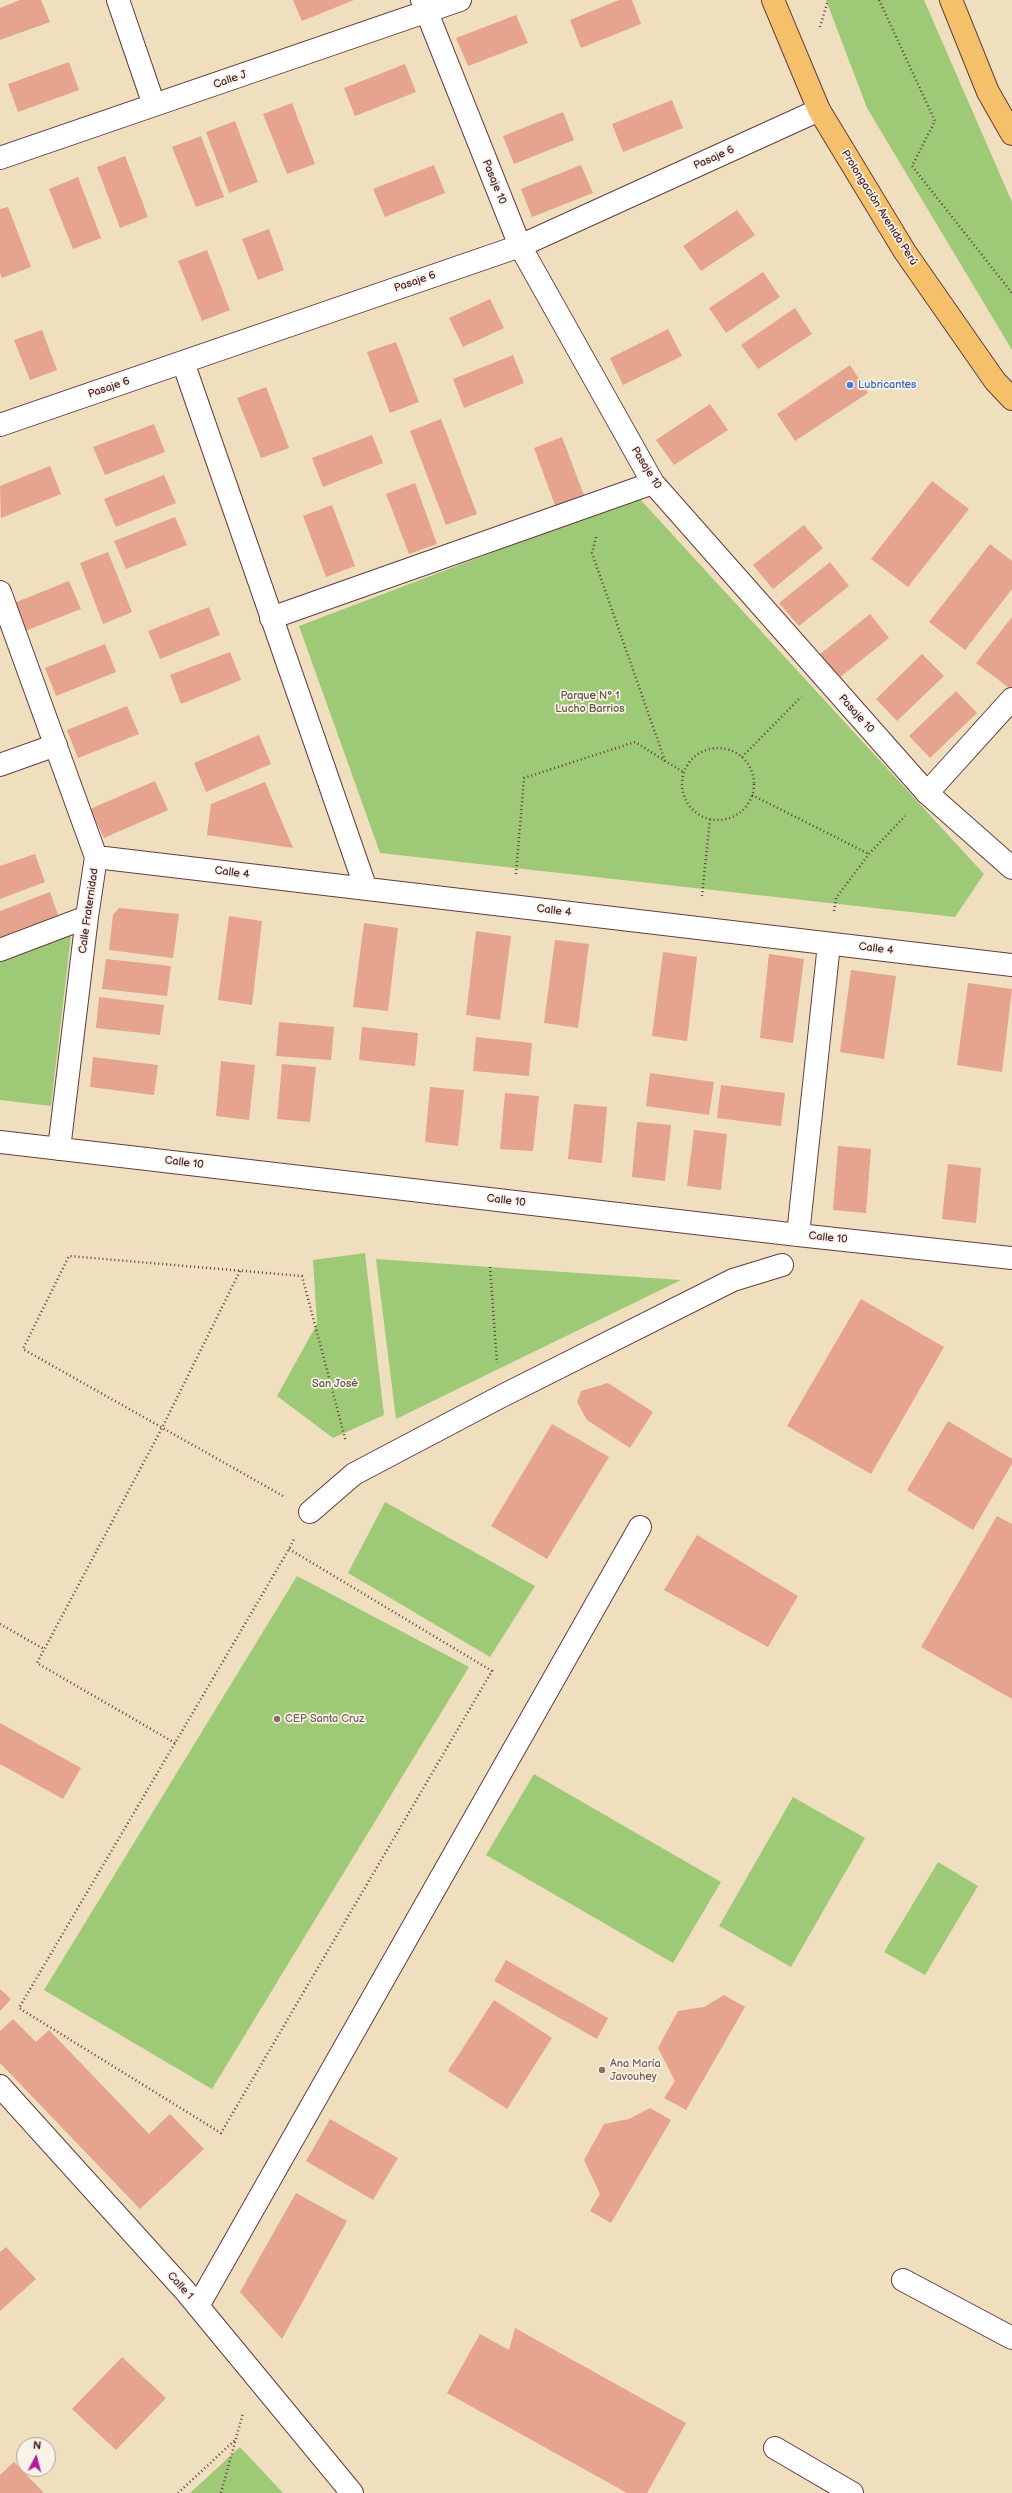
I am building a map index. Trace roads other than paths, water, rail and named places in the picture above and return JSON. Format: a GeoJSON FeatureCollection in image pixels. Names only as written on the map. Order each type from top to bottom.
{"type":"FeatureCollection","features":[{"type":"Feature","properties":{"kind":"main road","name":"Prolongación Avenida Perú"},"geometry":{"type":"LineString","coordinates":[[773,0],[819,110],[905,252],[995,381],[1012,399]]}},
{"type":"Feature","properties":{"kind":"main road"},"geometry":{"type":"LineString","coordinates":[[951,0],[988,92],[1012,134]]}},
{"type":"Feature","properties":{"kind":"street"},"geometry":{"type":"LineString","coordinates":[[118,0],[154,106]]}},
{"type":"Feature","properties":{"kind":"street","name":"Calle J"},"geometry":{"type":"LineString","coordinates":[[0,158],[154,106],[424,6],[460,0]]}},
{"type":"Feature","properties":{"kind":"street","name":"Pasaje 10"},"geometry":{"type":"LineString","coordinates":[[424,6],[520,246],[653,483],[927,793],[1012,868]]}},
{"type":"Feature","properties":{"kind":"street","name":"Pasaje 6"},"geometry":{"type":"LineString","coordinates":[[0,425],[520,246],[819,110]]}},
{"type":"Feature","properties":{"kind":"street"},"geometry":{"type":"LineString","coordinates":[[183,362],[366,889]]}},
{"type":"Feature","properties":{"kind":"street"},"geometry":{"type":"LineString","coordinates":[[271,618],[653,483]]}},
{"type":"Feature","properties":{"kind":"street","name":"Calle Fraternidad"},"geometry":{"type":"LineString","coordinates":[[0,592],[96,857],[87,917],[59,1149]]}},
{"type":"Feature","properties":{"kind":"street"},"geometry":{"type":"LineString","coordinates":[[927,793],[1012,699]]}},
{"type":"Feature","properties":{"kind":"street"},"geometry":{"type":"LineString","coordinates":[[0,765],[56,745]]}},
{"type":"Feature","properties":{"kind":"street","name":"Calle 4"},"geometry":{"type":"LineString","coordinates":[[96,857],[1012,965]]}},
{"type":"Feature","properties":{"kind":"street"},"geometry":{"type":"LineString","coordinates":[[0,950],[87,917]]}},
{"type":"Feature","properties":{"kind":"street"},"geometry":{"type":"LineString","coordinates":[[798,1235],[829,944]]}},
{"type":"Feature","properties":{"kind":"street","name":"Calle 10"},"geometry":{"type":"LineString","coordinates":[[0,1142],[798,1235],[1012,1258]]}},
{"type":"Feature","properties":{"kind":"street"},"geometry":{"type":"LineString","coordinates":[[310,1512],[354,1474],[500,1397],[733,1280],[782,1265]]}},
{"type":"Feature","properties":{"kind":"street"},"geometry":{"type":"LineString","coordinates":[[198,2306],[640,1527]]}},
{"type":"Feature","properties":{"kind":"street","name":"Calle 1"},"geometry":{"type":"LineString","coordinates":[[0,2086],[198,2306],[352,2493]]}},
{"type":"Feature","properties":{"kind":"street"},"geometry":{"type":"LineString","coordinates":[[903,2280],[1012,2338]]}},
{"type":"Feature","properties":{"kind":"street"},"geometry":{"type":"LineString","coordinates":[[775,2448],[852,2493]]}},
{"type":"Feature","properties":{"kind":"place","name":"Lubricantes"},"geometry":{"type":"Point","coordinates":[850,385]}},
{"type":"Feature","properties":{"kind":"place","name":"CEP Santa Cruz"},"geometry":{"type":"Point","coordinates":[277,1719]}},
{"type":"Feature","properties":{"kind":"place","name":"Ana María Javouhey"},"geometry":{"type":"Point","coordinates":[602,2070]}},
{"type":"Feature","properties":{"kind":"park label","name":"Parque N° 1 Lucho Barrios"},"geometry":{"type":"Point","coordinates":[590,702]}},
{"type":"Feature","properties":{"kind":"park label","name":"San José"},"geometry":{"type":"Point","coordinates":[335,1384]}}]}
